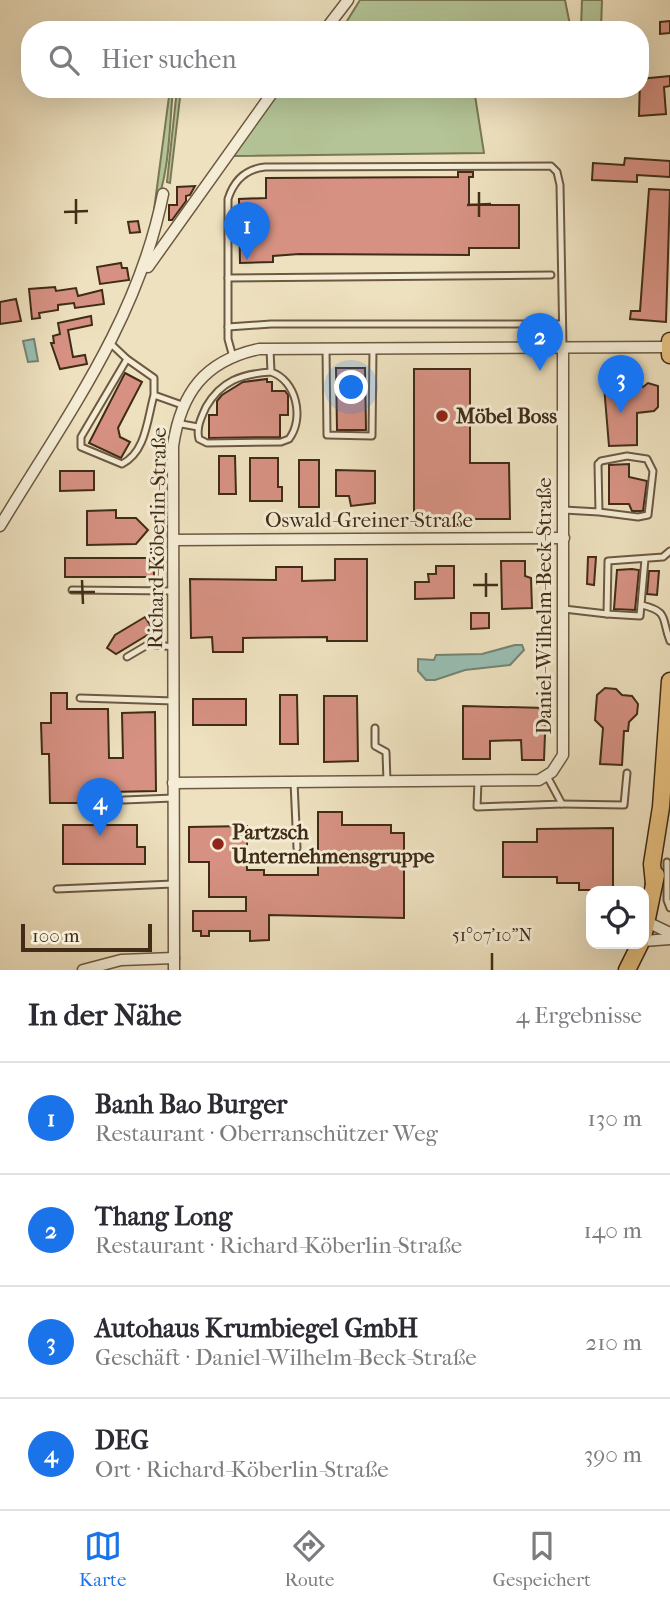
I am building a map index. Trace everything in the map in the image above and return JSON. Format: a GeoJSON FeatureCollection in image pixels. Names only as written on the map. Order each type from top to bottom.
{"type":"FeatureCollection","features":[{"type":"Feature","properties":{"kind":"main road"},"geometry":{"type":"LineString","coordinates":[[649,908],[661,834],[670,681]]}},
{"type":"Feature","properties":{"kind":"main road"},"geometry":{"type":"LineString","coordinates":[[627,970],[639,949]]}},
{"type":"Feature","properties":{"kind":"main road"},"geometry":{"type":"LineString","coordinates":[[632,970],[640,949]]}},
{"type":"Feature","properties":{"kind":"street"},"geometry":{"type":"LineString","coordinates":[[332,21],[348,0]]}},
{"type":"Feature","properties":{"kind":"street"},"geometry":{"type":"LineString","coordinates":[[0,526],[71,415],[143,273],[269,98]]}},
{"type":"Feature","properties":{"kind":"street"},"geometry":{"type":"LineString","coordinates":[[143,273],[163,194]]}},
{"type":"Feature","properties":{"kind":"street","name":"Daniel-Wilhelm-Beck-Straße"},"geometry":{"type":"LineString","coordinates":[[547,776],[563,755],[563,348]]}},
{"type":"Feature","properties":{"kind":"street","name":"Richard-Köberlin-Straße"},"geometry":{"type":"LineString","coordinates":[[174,970],[173,446],[182,405],[202,377],[233,357],[270,349],[670,348]]}},
{"type":"Feature","properties":{"kind":"street","name":"Oswald-Greiner-Straße"},"geometry":{"type":"LineString","coordinates":[[174,540],[564,538]]}},
{"type":"Feature","properties":{"kind":"street"},"geometry":{"type":"LineString","coordinates":[[173,783],[539,780],[547,776]]}},
{"type":"Feature","properties":{"kind":"street"},"geometry":{"type":"LineString","coordinates":[[649,929],[670,933]]}},
{"type":"Feature","properties":{"kind":"street"},"geometry":{"type":"LineString","coordinates":[[649,942],[670,939]]}},
{"type":"Feature","properties":{"kind":"street"},"geometry":{"type":"LineString","coordinates":[[83,970],[121,960],[174,958]]}},
{"type":"Feature","properties":{"kind":"lane"},"geometry":{"type":"LineString","coordinates":[[233,357],[229,348],[228,327],[228,199],[234,184],[253,168],[551,166],[557,172],[560,185],[563,348]]}},
{"type":"Feature","properties":{"kind":"lane"},"geometry":{"type":"LineString","coordinates":[[228,278],[551,275]]}},
{"type":"Feature","properties":{"kind":"lane"},"geometry":{"type":"LineString","coordinates":[[228,327],[271,324],[561,324]]}},
{"type":"Feature","properties":{"kind":"lane"},"geometry":{"type":"LineString","coordinates":[[109,341],[127,359],[154,377],[154,396],[143,431],[142,447],[132,459],[117,463],[81,447],[81,437],[127,359]]}},
{"type":"Feature","properties":{"kind":"lane"},"geometry":{"type":"LineString","coordinates":[[270,349],[271,372]]}},
{"type":"Feature","properties":{"kind":"lane"},"geometry":{"type":"LineString","coordinates":[[326,349],[327,435],[372,436],[373,349]]}},
{"type":"Feature","properties":{"kind":"lane"},"geometry":{"type":"LineString","coordinates":[[271,372],[282,376],[293,389],[295,425],[289,439],[281,442],[206,443],[200,439],[198,427],[213,394],[228,382],[248,374],[271,372]]}},
{"type":"Feature","properties":{"kind":"lane"},"geometry":{"type":"LineString","coordinates":[[154,396],[182,405]]}},
{"type":"Feature","properties":{"kind":"lane"},"geometry":{"type":"LineString","coordinates":[[176,423],[198,427]]}},
{"type":"Feature","properties":{"kind":"lane"},"geometry":{"type":"LineString","coordinates":[[564,510],[638,517],[648,515],[653,471],[648,459],[609,458],[598,464],[599,512]]}},
{"type":"Feature","properties":{"kind":"lane"},"geometry":{"type":"LineString","coordinates":[[607,614],[608,561],[663,557],[670,551]]}},
{"type":"Feature","properties":{"kind":"lane"},"geometry":{"type":"LineString","coordinates":[[564,609],[640,616],[645,559]]}},
{"type":"Feature","properties":{"kind":"lane"},"geometry":{"type":"LineString","coordinates":[[72,590],[174,591]]}},
{"type":"Feature","properties":{"kind":"lane"},"geometry":{"type":"LineString","coordinates":[[642,605],[661,612],[666,621],[670,641]]}},
{"type":"Feature","properties":{"kind":"lane"},"geometry":{"type":"LineString","coordinates":[[127,657],[149,644],[173,647]]}},
{"type":"Feature","properties":{"kind":"lane"},"geometry":{"type":"LineString","coordinates":[[80,698],[174,701]]}},
{"type":"Feature","properties":{"kind":"lane"},"geometry":{"type":"LineString","coordinates":[[375,728],[375,746],[386,752],[387,782]]}},
{"type":"Feature","properties":{"kind":"lane"},"geometry":{"type":"LineString","coordinates":[[478,781],[477,807],[624,805],[627,773]]}},
{"type":"Feature","properties":{"kind":"lane"},"geometry":{"type":"LineString","coordinates":[[547,776],[562,804]]}},
{"type":"Feature","properties":{"kind":"lane"},"geometry":{"type":"LineString","coordinates":[[294,782],[297,848]]}},
{"type":"Feature","properties":{"kind":"lane"},"geometry":{"type":"LineString","coordinates":[[124,800],[173,798]]}},
{"type":"Feature","properties":{"kind":"lane"},"geometry":{"type":"LineString","coordinates":[[667,862],[667,900],[670,908]]}},
{"type":"Feature","properties":{"kind":"lane"},"geometry":{"type":"LineString","coordinates":[[57,889],[173,884]]}},
{"type":"Feature","properties":{"kind":"green space"},"geometry":{"type":"Polygon","coordinates":[[[360,0],[565,0],[569,21],[347,21],[360,0]]]}},
{"type":"Feature","properties":{"kind":"green space"},"geometry":{"type":"Polygon","coordinates":[[[582,0],[602,0],[601,21],[581,21],[582,0]]]}},
{"type":"Feature","properties":{"kind":"green space"},"geometry":{"type":"Polygon","coordinates":[[[169,98],[172,98],[166,166],[154,210],[169,98]]]}},
{"type":"Feature","properties":{"kind":"green space"},"geometry":{"type":"Polygon","coordinates":[[[176,98],[180,98],[170,183],[167,182],[176,98]]]}},
{"type":"Feature","properties":{"kind":"green space"},"geometry":{"type":"Polygon","coordinates":[[[272,98],[475,98],[484,153],[233,156],[272,98]]]}},
{"type":"Feature","properties":{"kind":"water"},"geometry":{"type":"Polygon","coordinates":[[[34,339],[38,361],[28,362],[23,341],[34,339]]]}},
{"type":"Feature","properties":{"kind":"water"},"geometry":{"type":"Polygon","coordinates":[[[522,645],[524,650],[510,665],[465,670],[435,680],[426,680],[418,671],[418,659],[434,660],[436,655],[482,654],[522,645]]]}},
{"type":"Feature","properties":{"kind":"building"},"geometry":{"type":"Polygon","coordinates":[[[670,21],[670,33],[660,34],[660,22],[670,21]]]}},
{"type":"Feature","properties":{"kind":"building"},"geometry":{"type":"Polygon","coordinates":[[[670,76],[670,86],[664,87],[666,114],[639,116],[639,98],[649,98],[649,78],[670,76]]]}},
{"type":"Feature","properties":{"kind":"building"},"geometry":{"type":"Polygon","coordinates":[[[625,158],[670,161],[670,177],[637,175],[637,182],[592,180],[593,163],[624,165],[625,158]]]}},
{"type":"Feature","properties":{"kind":"building"},"geometry":{"type":"Polygon","coordinates":[[[458,172],[473,172],[473,177],[469,177],[469,205],[519,205],[519,248],[469,248],[469,255],[299,254],[273,256],[273,262],[240,263],[239,199],[266,198],[266,178],[458,177],[458,172]]]}},
{"type":"Feature","properties":{"kind":"building"},"geometry":{"type":"Polygon","coordinates":[[[195,186],[172,220],[169,220],[169,205],[177,205],[177,187],[195,186]]]}},
{"type":"Feature","properties":{"kind":"building"},"geometry":{"type":"Polygon","coordinates":[[[649,189],[670,190],[666,322],[630,319],[631,311],[640,311],[649,189]]]}},
{"type":"Feature","properties":{"kind":"building"},"geometry":{"type":"Polygon","coordinates":[[[138,221],[140,232],[130,233],[128,222],[138,221]]]}},
{"type":"Feature","properties":{"kind":"building"},"geometry":{"type":"Polygon","coordinates":[[[121,263],[122,268],[127,268],[129,280],[100,284],[97,267],[121,263]]]}},
{"type":"Feature","properties":{"kind":"building"},"geometry":{"type":"Polygon","coordinates":[[[55,287],[56,291],[76,288],[78,296],[102,290],[104,304],[75,308],[74,303],[58,305],[58,310],[39,313],[40,318],[32,319],[29,289],[55,287]]]}},
{"type":"Feature","properties":{"kind":"building"},"geometry":{"type":"Polygon","coordinates":[[[16,299],[21,321],[0,324],[0,302],[16,299]]]}},
{"type":"Feature","properties":{"kind":"building"},"geometry":{"type":"Polygon","coordinates":[[[91,316],[92,325],[68,330],[73,357],[85,355],[87,364],[60,369],[51,343],[54,343],[53,336],[60,334],[58,323],[91,316]]]}},
{"type":"Feature","properties":{"kind":"building"},"geometry":{"type":"Polygon","coordinates":[[[336,368],[365,368],[366,430],[337,430],[336,368]]]}},
{"type":"Feature","properties":{"kind":"building","name":"Möbel Boss"},"geometry":{"type":"Polygon","coordinates":[[[414,369],[470,369],[470,463],[509,463],[510,519],[414,519],[414,369]]]}},
{"type":"Feature","properties":{"kind":"building"},"geometry":{"type":"Polygon","coordinates":[[[125,373],[142,382],[118,428],[120,437],[130,442],[121,458],[89,443],[125,373]]]}},
{"type":"Feature","properties":{"kind":"building"},"geometry":{"type":"Polygon","coordinates":[[[267,379],[267,382],[272,382],[272,391],[285,391],[288,395],[288,415],[280,415],[280,437],[209,438],[209,415],[217,415],[217,401],[222,395],[243,382],[267,379]]]}},
{"type":"Feature","properties":{"kind":"building"},"geometry":{"type":"Polygon","coordinates":[[[635,380],[643,387],[648,383],[658,386],[658,407],[654,411],[637,413],[637,445],[609,446],[604,386],[609,381],[635,380]]]}},
{"type":"Feature","properties":{"kind":"building"},"geometry":{"type":"Polygon","coordinates":[[[219,456],[235,456],[236,494],[219,494],[219,456]]]}},
{"type":"Feature","properties":{"kind":"building"},"geometry":{"type":"Polygon","coordinates":[[[250,458],[278,458],[278,487],[282,487],[282,501],[250,501],[250,458]]]}},
{"type":"Feature","properties":{"kind":"building"},"geometry":{"type":"Polygon","coordinates":[[[299,460],[319,460],[319,507],[299,507],[299,460]]]}},
{"type":"Feature","properties":{"kind":"building"},"geometry":{"type":"Polygon","coordinates":[[[629,464],[629,477],[647,481],[643,511],[632,511],[629,504],[609,504],[609,465],[629,464]]]}},
{"type":"Feature","properties":{"kind":"building"},"geometry":{"type":"Polygon","coordinates":[[[336,470],[375,471],[375,503],[351,506],[349,496],[336,496],[336,470]]]}},
{"type":"Feature","properties":{"kind":"building"},"geometry":{"type":"Polygon","coordinates":[[[60,471],[94,471],[94,490],[60,491],[60,471]]]}},
{"type":"Feature","properties":{"kind":"building"},"geometry":{"type":"Polygon","coordinates":[[[116,510],[116,518],[136,518],[148,530],[136,544],[87,545],[87,511],[116,510]]]}},
{"type":"Feature","properties":{"kind":"building"},"geometry":{"type":"Polygon","coordinates":[[[588,557],[596,557],[594,585],[587,584],[588,557]]]}},
{"type":"Feature","properties":{"kind":"building"},"geometry":{"type":"Polygon","coordinates":[[[65,558],[154,558],[154,577],[65,577],[65,558]]]}},
{"type":"Feature","properties":{"kind":"building"},"geometry":{"type":"Polygon","coordinates":[[[335,559],[367,559],[367,641],[327,641],[327,637],[243,638],[243,652],[213,652],[212,637],[191,638],[190,579],[276,580],[276,567],[302,567],[302,581],[335,580],[335,559]]]}},
{"type":"Feature","properties":{"kind":"building"},"geometry":{"type":"Polygon","coordinates":[[[501,561],[525,561],[525,576],[531,578],[532,608],[502,609],[501,561]]]}},
{"type":"Feature","properties":{"kind":"building"},"geometry":{"type":"Polygon","coordinates":[[[436,566],[454,566],[454,598],[415,599],[415,582],[429,582],[428,574],[436,574],[436,566]]]}},
{"type":"Feature","properties":{"kind":"building"},"geometry":{"type":"Polygon","coordinates":[[[617,570],[639,570],[635,610],[614,609],[617,570]]]}},
{"type":"Feature","properties":{"kind":"building"},"geometry":{"type":"Polygon","coordinates":[[[649,571],[659,571],[657,595],[647,594],[649,571]]]}},
{"type":"Feature","properties":{"kind":"building"},"geometry":{"type":"Polygon","coordinates":[[[471,613],[489,613],[489,628],[471,629],[471,613]]]}},
{"type":"Feature","properties":{"kind":"building"},"geometry":{"type":"Polygon","coordinates":[[[145,617],[154,631],[116,654],[107,648],[115,635],[145,617]]]}},
{"type":"Feature","properties":{"kind":"building"},"geometry":{"type":"Polygon","coordinates":[[[605,688],[616,689],[622,695],[632,696],[638,704],[637,714],[629,722],[628,731],[624,731],[622,765],[600,764],[603,728],[595,720],[597,695],[605,688]]]}},
{"type":"Feature","properties":{"kind":"building"},"geometry":{"type":"Polygon","coordinates":[[[51,693],[67,693],[67,709],[108,709],[109,758],[123,758],[122,713],[155,712],[156,791],[110,792],[110,803],[50,803],[49,754],[42,754],[41,723],[51,723],[51,693]]]}},
{"type":"Feature","properties":{"kind":"building"},"geometry":{"type":"Polygon","coordinates":[[[280,695],[297,695],[298,744],[280,744],[280,695]]]}},
{"type":"Feature","properties":{"kind":"building"},"geometry":{"type":"Polygon","coordinates":[[[324,696],[357,696],[358,761],[324,762],[324,696]]]}},
{"type":"Feature","properties":{"kind":"building"},"geometry":{"type":"Polygon","coordinates":[[[193,699],[246,699],[246,725],[193,725],[193,699]]]}},
{"type":"Feature","properties":{"kind":"building"},"geometry":{"type":"Polygon","coordinates":[[[463,706],[546,708],[544,760],[522,760],[521,740],[490,741],[490,759],[463,759],[463,706]]]}},
{"type":"Feature","properties":{"kind":"building"},"geometry":{"type":"Polygon","coordinates":[[[318,812],[342,812],[342,825],[391,825],[391,833],[404,833],[404,918],[269,915],[269,940],[250,941],[250,931],[209,931],[209,936],[201,936],[201,931],[193,931],[193,911],[246,911],[246,897],[209,897],[209,862],[189,862],[189,827],[247,826],[247,870],[264,870],[264,875],[318,875],[318,812]]]}},
{"type":"Feature","properties":{"kind":"building"},"geometry":{"type":"Polygon","coordinates":[[[63,825],[137,825],[137,847],[145,847],[145,864],[63,864],[63,825]]]}},
{"type":"Feature","properties":{"kind":"building"},"geometry":{"type":"Polygon","coordinates":[[[613,828],[613,886],[586,886],[586,890],[579,890],[579,883],[557,883],[557,877],[503,877],[503,842],[537,842],[537,829],[613,828]]]}},
{"type":"Feature","properties":{"kind":"place","name":"Banh Bao Burger"},"geometry":{"type":"Point","coordinates":[247,260]}},
{"type":"Feature","properties":{"kind":"place","name":"Thang Long"},"geometry":{"type":"Point","coordinates":[540,371]}},
{"type":"Feature","properties":{"kind":"place","name":"Autohaus Krumbiegel GmbH"},"geometry":{"type":"Point","coordinates":[621,413]}},
{"type":"Feature","properties":{"kind":"place","name":"Möbel Boss"},"geometry":{"type":"Point","coordinates":[442,416]}},
{"type":"Feature","properties":{"kind":"place","name":"DEG"},"geometry":{"type":"Point","coordinates":[100,836]}},
{"type":"Feature","properties":{"kind":"place","name":"Partzsch Unternehmensgruppe"},"geometry":{"type":"Point","coordinates":[218,844]}}]}
